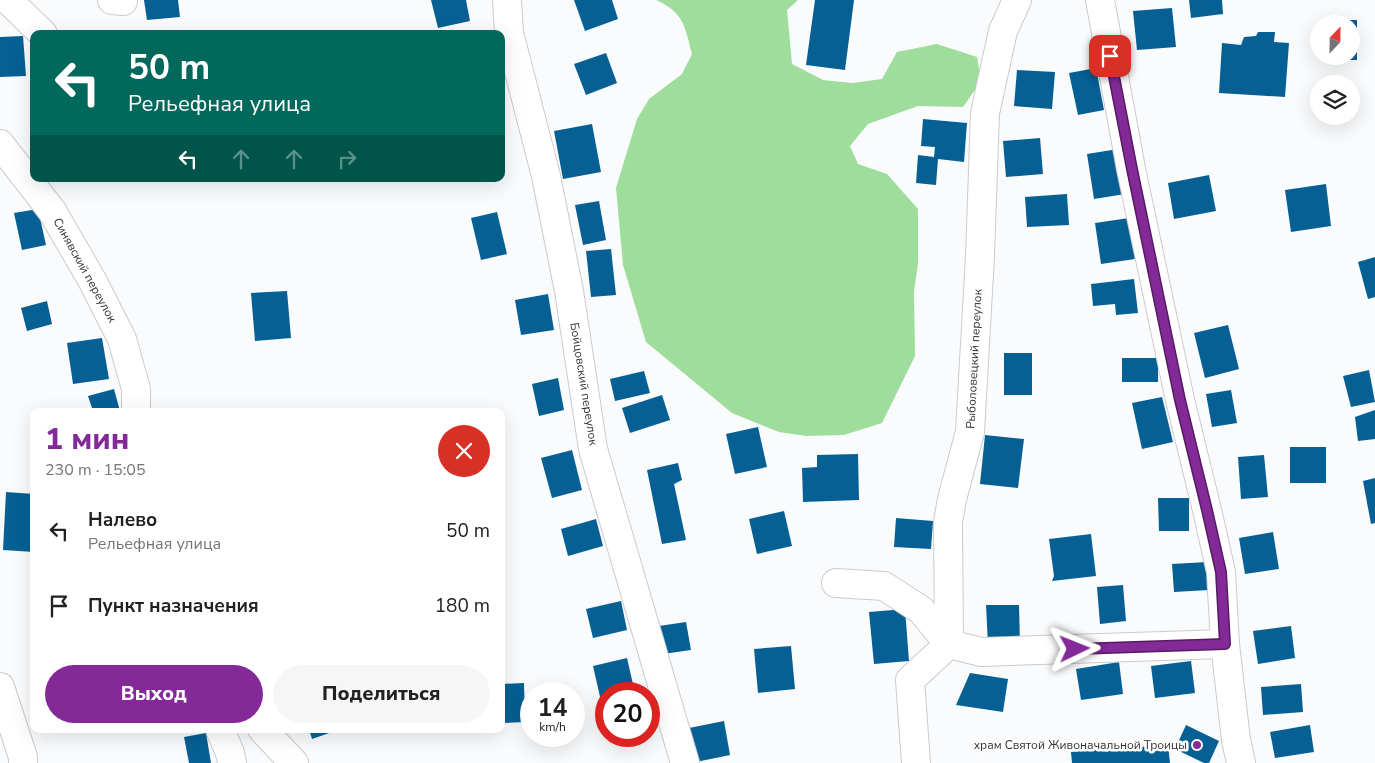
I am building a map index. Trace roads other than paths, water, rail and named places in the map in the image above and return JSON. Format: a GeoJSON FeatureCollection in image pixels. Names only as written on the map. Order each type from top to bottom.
{"type":"FeatureCollection","features":[{"type":"Feature","properties":{"kind":"street"},"geometry":{"type":"LineString","coordinates":[[8,0],[39,30]]}},
{"type":"Feature","properties":{"kind":"street","name":"Бойцовский переулок"},"geometry":{"type":"LineString","coordinates":[[507,0],[509,33],[546,176],[569,291],[593,449],[685,763]]}},
{"type":"Feature","properties":{"kind":"street","name":"Рыболовецкий переулок"},"geometry":{"type":"LineString","coordinates":[[949,644],[948,522],[952,499],[970,432],[980,256],[985,113],[1003,31],[1017,0]]}},
{"type":"Feature","properties":{"kind":"street"},"geometry":{"type":"LineString","coordinates":[[1100,0],[1132,169],[1180,400],[1221,572],[1225,644],[1240,763]]}},
{"type":"Feature","properties":{"kind":"street","name":"Синявский переулок"},"geometry":{"type":"LineString","coordinates":[[0,144],[52,211],[92,280],[122,339],[136,389],[136,408]]}},
{"type":"Feature","properties":{"kind":"street"},"geometry":{"type":"LineString","coordinates":[[836,583],[884,586],[921,610],[949,644],[981,652],[1225,644]]}},
{"type":"Feature","properties":{"kind":"street"},"geometry":{"type":"LineString","coordinates":[[916,763],[910,680],[949,644]]}},
{"type":"Feature","properties":{"kind":"street"},"geometry":{"type":"LineString","coordinates":[[0,687],[23,757],[23,763]]}},
{"type":"Feature","properties":{"kind":"street"},"geometry":{"type":"LineString","coordinates":[[222,733],[232,763]]}},
{"type":"Feature","properties":{"kind":"street"},"geometry":{"type":"LineString","coordinates":[[266,733],[294,763]]}},
{"type":"Feature","properties":{"kind":"place","name":"храм Святой Живоначальной Троицы"},"geometry":{"type":"Point","coordinates":[1197,745]}}]}
